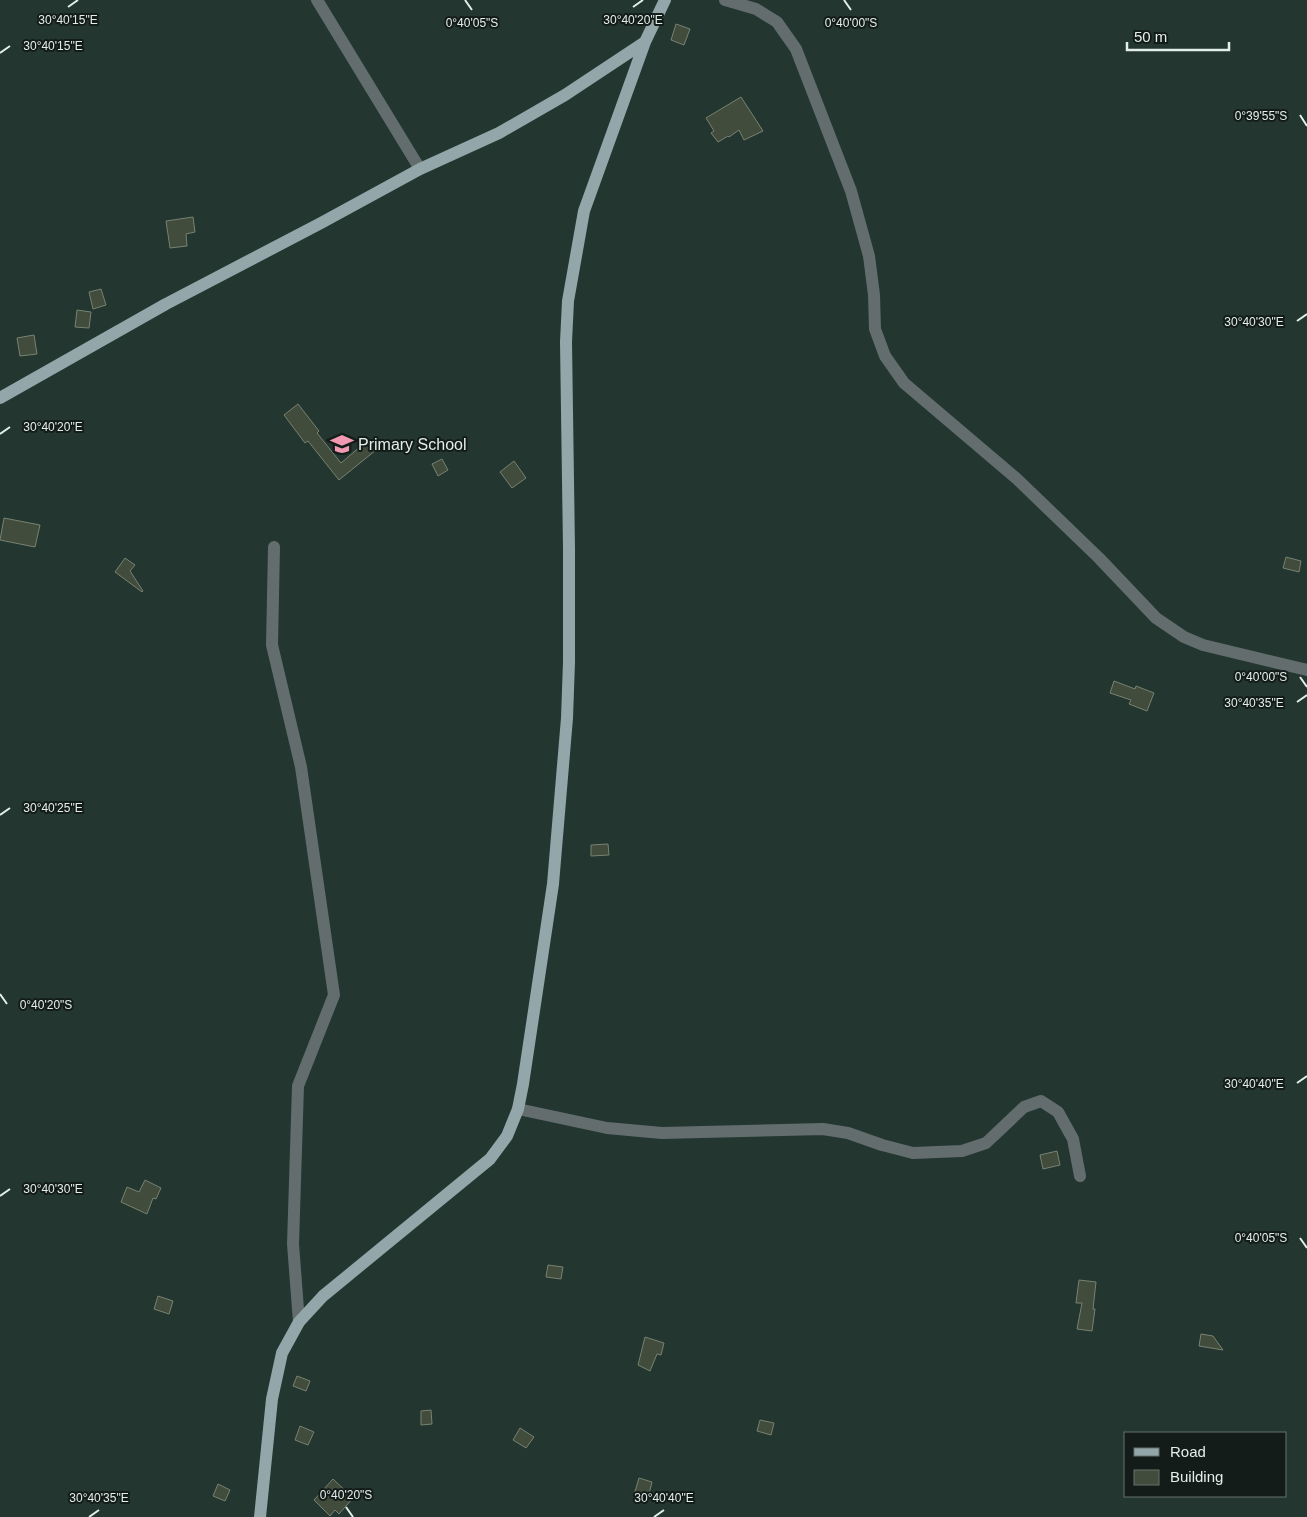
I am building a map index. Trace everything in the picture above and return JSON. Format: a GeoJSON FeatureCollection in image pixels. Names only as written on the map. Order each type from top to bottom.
{"type":"FeatureCollection","features":[{"type":"Feature","properties":{"kind":"main road"},"geometry":{"type":"LineString","coordinates":[[260,1517],[272,1399],[282,1354],[299,1322],[323,1296],[490,1159],[507,1136],[518,1109],[553,884],[567,718],[569,624],[566,342],[568,301],[584,211],[645,42],[665,0]]}},
{"type":"Feature","properties":{"kind":"main road"},"geometry":{"type":"LineString","coordinates":[[0,398],[166,304],[420,169],[499,133],[565,95],[645,42]]}},
{"type":"Feature","properties":{"kind":"street"},"geometry":{"type":"LineString","coordinates":[[318,0],[420,169]]}},
{"type":"Feature","properties":{"kind":"street"},"geometry":{"type":"LineString","coordinates":[[725,0],[756,9],[777,22],[796,49],[851,191],[869,256],[874,295],[875,329],[885,356],[904,383],[1016,479],[1099,558],[1156,618],[1184,638],[1203,645],[1307,670]]}},
{"type":"Feature","properties":{"kind":"street"},"geometry":{"type":"LineString","coordinates":[[274,547],[272,645],[301,767],[334,995],[298,1086],[293,1244],[299,1322]]}},
{"type":"Feature","properties":{"kind":"street"},"geometry":{"type":"LineString","coordinates":[[518,1109],[607,1128],[662,1133],[823,1130],[848,1133],[913,1154],[962,1151],[986,1143],[1024,1107],[1041,1100],[1058,1112],[1073,1139],[1080,1176]]}},
{"type":"Feature","properties":{"kind":"building"},"geometry":{"type":"Polygon","coordinates":[[[676,24],[690,29],[684,45],[671,40],[676,24]]]}},
{"type":"Feature","properties":{"kind":"building"},"geometry":{"type":"Polygon","coordinates":[[[741,97],[763,131],[744,140],[739,130],[718,142],[711,133],[714,131],[706,118],[741,97]]]}},
{"type":"Feature","properties":{"kind":"building"},"geometry":{"type":"Polygon","coordinates":[[[193,217],[195,232],[186,234],[187,246],[170,248],[166,221],[193,217]]]}},
{"type":"Feature","properties":{"kind":"building"},"geometry":{"type":"Polygon","coordinates":[[[101,289],[106,305],[93,309],[89,292],[101,289]]]}},
{"type":"Feature","properties":{"kind":"building"},"geometry":{"type":"Polygon","coordinates":[[[77,310],[91,312],[89,328],[75,327],[77,310]]]}},
{"type":"Feature","properties":{"kind":"building"},"geometry":{"type":"Polygon","coordinates":[[[34,335],[37,354],[20,356],[17,338],[34,335]]]}},
{"type":"Feature","properties":{"kind":"building"},"geometry":{"type":"Polygon","coordinates":[[[298,404],[319,431],[317,433],[341,463],[368,440],[376,450],[339,480],[308,441],[305,443],[284,415],[298,404]]]}},
{"type":"Feature","properties":{"kind":"building"},"geometry":{"type":"Polygon","coordinates":[[[442,459],[448,470],[438,476],[432,464],[442,459]]]}},
{"type":"Feature","properties":{"kind":"building"},"geometry":{"type":"Polygon","coordinates":[[[514,461],[526,478],[512,488],[500,472],[514,461]]]}},
{"type":"Feature","properties":{"kind":"building"},"geometry":{"type":"Polygon","coordinates":[[[4,518],[40,525],[35,547],[0,540],[4,518]]]}},
{"type":"Feature","properties":{"kind":"building"},"geometry":{"type":"Polygon","coordinates":[[[1286,557],[1301,561],[1299,572],[1283,568],[1286,557]]]}},
{"type":"Feature","properties":{"kind":"building"},"geometry":{"type":"Polygon","coordinates":[[[125,558],[135,565],[130,571],[142,592],[115,572],[125,558]]]}},
{"type":"Feature","properties":{"kind":"building"},"geometry":{"type":"Polygon","coordinates":[[[1114,681],[1135,689],[1136,686],[1154,693],[1147,711],[1129,704],[1131,700],[1110,693],[1114,681]]]}},
{"type":"Feature","properties":{"kind":"building"},"geometry":{"type":"Polygon","coordinates":[[[608,844],[609,855],[591,856],[591,845],[608,844]]]}},
{"type":"Feature","properties":{"kind":"building"},"geometry":{"type":"Polygon","coordinates":[[[1057,1151],[1060,1165],[1043,1169],[1040,1155],[1057,1151]]]}},
{"type":"Feature","properties":{"kind":"building"},"geometry":{"type":"Polygon","coordinates":[[[145,1180],[161,1188],[156,1199],[153,1198],[147,1214],[121,1202],[127,1187],[139,1192],[145,1180]]]}},
{"type":"Feature","properties":{"kind":"building"},"geometry":{"type":"Polygon","coordinates":[[[548,1265],[563,1267],[561,1279],[546,1277],[548,1265]]]}},
{"type":"Feature","properties":{"kind":"building"},"geometry":{"type":"Polygon","coordinates":[[[1079,1280],[1096,1282],[1092,1331],[1077,1329],[1082,1303],[1076,1303],[1079,1280]]]}},
{"type":"Feature","properties":{"kind":"building"},"geometry":{"type":"Polygon","coordinates":[[[158,1296],[173,1301],[169,1314],[154,1309],[158,1296]]]}},
{"type":"Feature","properties":{"kind":"building"},"geometry":{"type":"Polygon","coordinates":[[[1201,1334],[1213,1336],[1223,1350],[1199,1346],[1201,1334]]]}},
{"type":"Feature","properties":{"kind":"building"},"geometry":{"type":"Polygon","coordinates":[[[645,1337],[664,1343],[661,1355],[657,1354],[650,1371],[638,1365],[645,1337]]]}},
{"type":"Feature","properties":{"kind":"building"},"geometry":{"type":"Polygon","coordinates":[[[297,1376],[310,1381],[306,1391],[293,1386],[297,1376]]]}},
{"type":"Feature","properties":{"kind":"building"},"geometry":{"type":"Polygon","coordinates":[[[431,1410],[432,1424],[421,1425],[421,1411],[431,1410]]]}},
{"type":"Feature","properties":{"kind":"building"},"geometry":{"type":"Polygon","coordinates":[[[760,1420],[774,1423],[771,1435],[757,1431],[760,1420]]]}},
{"type":"Feature","properties":{"kind":"building"},"geometry":{"type":"Polygon","coordinates":[[[300,1426],[314,1432],[308,1445],[295,1440],[300,1426]]]}},
{"type":"Feature","properties":{"kind":"building"},"geometry":{"type":"Polygon","coordinates":[[[520,1428],[534,1437],[526,1448],[513,1440],[520,1428]]]}},
{"type":"Feature","properties":{"kind":"building"},"geometry":{"type":"Polygon","coordinates":[[[639,1478],[652,1482],[648,1498],[634,1495],[639,1478]]]}},
{"type":"Feature","properties":{"kind":"building"},"geometry":{"type":"Polygon","coordinates":[[[333,1479],[353,1498],[339,1514],[335,1510],[330,1516],[314,1500],[333,1479]]]}},
{"type":"Feature","properties":{"kind":"building"},"geometry":{"type":"Polygon","coordinates":[[[218,1484],[230,1490],[225,1501],[213,1496],[218,1484]]]}},
{"type":"Feature","properties":{"kind":"place","name":"Primary School"},"geometry":{"type":"Point","coordinates":[342,444]}}]}
